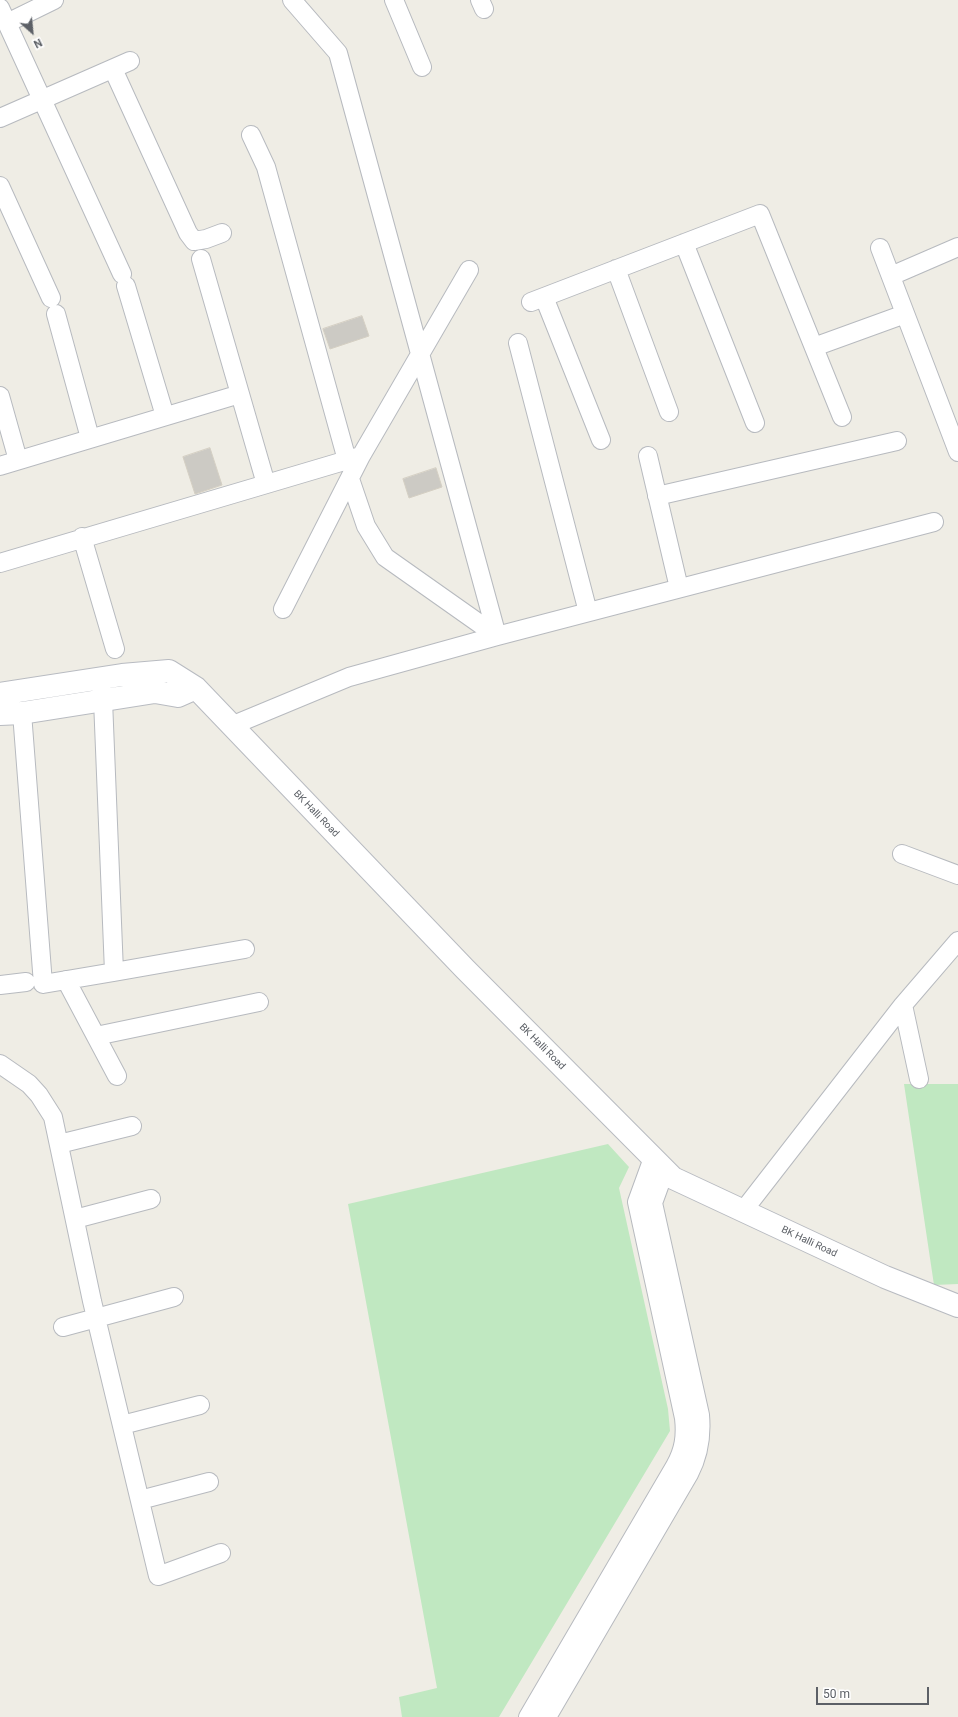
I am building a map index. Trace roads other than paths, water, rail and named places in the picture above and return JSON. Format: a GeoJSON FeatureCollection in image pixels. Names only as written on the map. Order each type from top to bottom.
{"type":"FeatureCollection","features":[{"type":"Feature","properties":{"kind":"main road","name":"BK Halli Road"},"geometry":{"type":"LineString","coordinates":[[0,714],[22,713],[102,690],[122,675],[169,671],[196,688],[465,969],[673,1178],[885,1277],[958,1306]]}},
{"type":"Feature","properties":{"kind":"main road","name":"BK Halli Road"},"geometry":{"type":"LineString","coordinates":[[0,694],[102,690]]}},
{"type":"Feature","properties":{"kind":"street"},"geometry":{"type":"LineString","coordinates":[[54,0],[3,16],[43,99],[124,280],[165,416]]}},
{"type":"Feature","properties":{"kind":"street"},"geometry":{"type":"LineString","coordinates":[[292,0],[338,53],[497,636]]}},
{"type":"Feature","properties":{"kind":"street"},"geometry":{"type":"LineString","coordinates":[[394,0],[422,67]]}},
{"type":"Feature","properties":{"kind":"street"},"geometry":{"type":"LineString","coordinates":[[0,118],[130,61]]}},
{"type":"Feature","properties":{"kind":"street"},"geometry":{"type":"LineString","coordinates":[[113,68],[188,233],[194,241],[206,240],[222,233]]}},
{"type":"Feature","properties":{"kind":"street"},"geometry":{"type":"LineString","coordinates":[[251,135],[266,167],[354,458]]}},
{"type":"Feature","properties":{"kind":"street"},"geometry":{"type":"LineString","coordinates":[[0,186],[54,306],[90,438]]}},
{"type":"Feature","properties":{"kind":"street"},"geometry":{"type":"LineString","coordinates":[[601,440],[538,299],[760,214],[842,417]]}},
{"type":"Feature","properties":{"kind":"street"},"geometry":{"type":"LineString","coordinates":[[684,243],[755,423]]}},
{"type":"Feature","properties":{"kind":"street"},"geometry":{"type":"LineString","coordinates":[[891,276],[958,246]]}},
{"type":"Feature","properties":{"kind":"street"},"geometry":{"type":"LineString","coordinates":[[880,248],[958,452]]}},
{"type":"Feature","properties":{"kind":"street"},"geometry":{"type":"LineString","coordinates":[[201,259],[266,484]]}},
{"type":"Feature","properties":{"kind":"street"},"geometry":{"type":"LineString","coordinates":[[616,269],[669,412]]}},
{"type":"Feature","properties":{"kind":"street"},"geometry":{"type":"LineString","coordinates":[[283,609],[350,479],[354,458],[420,355],[469,270]]}},
{"type":"Feature","properties":{"kind":"street"},"geometry":{"type":"LineString","coordinates":[[814,347],[905,314]]}},
{"type":"Feature","properties":{"kind":"street"},"geometry":{"type":"LineString","coordinates":[[518,343],[588,612]]}},
{"type":"Feature","properties":{"kind":"street"},"geometry":{"type":"LineString","coordinates":[[0,466],[240,394]]}},
{"type":"Feature","properties":{"kind":"street"},"geometry":{"type":"LineString","coordinates":[[0,396],[18,460]]}},
{"type":"Feature","properties":{"kind":"street"},"geometry":{"type":"LineString","coordinates":[[657,496],[897,441]]}},
{"type":"Feature","properties":{"kind":"street"},"geometry":{"type":"LineString","coordinates":[[648,456],[679,588]]}},
{"type":"Feature","properties":{"kind":"street"},"geometry":{"type":"LineString","coordinates":[[0,563],[82,537],[354,458]]}},
{"type":"Feature","properties":{"kind":"street"},"geometry":{"type":"LineString","coordinates":[[350,479],[366,526],[385,557],[497,636]]}},
{"type":"Feature","properties":{"kind":"street"},"geometry":{"type":"LineString","coordinates":[[231,726],[349,677],[497,636],[934,522]]}},
{"type":"Feature","properties":{"kind":"street"},"geometry":{"type":"LineString","coordinates":[[82,537],[115,649]]}},
{"type":"Feature","properties":{"kind":"street"},"geometry":{"type":"LineString","coordinates":[[102,690],[114,972]]}},
{"type":"Feature","properties":{"kind":"street"},"geometry":{"type":"LineString","coordinates":[[22,713],[43,984],[245,949]]}},
{"type":"Feature","properties":{"kind":"street"},"geometry":{"type":"LineString","coordinates":[[902,854],[958,875]]}},
{"type":"Feature","properties":{"kind":"street"},"geometry":{"type":"LineString","coordinates":[[743,1211],[903,1005],[958,941]]}},
{"type":"Feature","properties":{"kind":"street"},"geometry":{"type":"LineString","coordinates":[[66,980],[117,1076]]}},
{"type":"Feature","properties":{"kind":"street"},"geometry":{"type":"LineString","coordinates":[[0,985],[26,982]]}},
{"type":"Feature","properties":{"kind":"street"},"geometry":{"type":"LineString","coordinates":[[96,1036],[259,1002]]}},
{"type":"Feature","properties":{"kind":"street"},"geometry":{"type":"LineString","coordinates":[[903,1005],[919,1079]]}},
{"type":"Feature","properties":{"kind":"street"},"geometry":{"type":"LineString","coordinates":[[0,1064],[29,1084],[39,1095],[53,1117],[97,1319],[158,1576],[221,1553]]}},
{"type":"Feature","properties":{"kind":"street"},"geometry":{"type":"LineString","coordinates":[[58,1144],[132,1126]]}},
{"type":"Feature","properties":{"kind":"street"},"geometry":{"type":"LineString","coordinates":[[528,1717],[675,1466],[683,1448],[685,1433],[684,1418],[637,1202],[659,1164]]}},
{"type":"Feature","properties":{"kind":"street"},"geometry":{"type":"LineString","coordinates":[[547,1717],[689,1474],[701,1440],[700,1415],[653,1203],[659,1164]]}},
{"type":"Feature","properties":{"kind":"street"},"geometry":{"type":"LineString","coordinates":[[75,1219],[150,1199]]}},
{"type":"Feature","properties":{"kind":"street"},"geometry":{"type":"LineString","coordinates":[[63,1327],[174,1297]]}},
{"type":"Feature","properties":{"kind":"street"},"geometry":{"type":"LineString","coordinates":[[122,1425],[200,1405]]}},
{"type":"Feature","properties":{"kind":"street"},"geometry":{"type":"LineString","coordinates":[[140,1500],[210,1482]]}}]}
